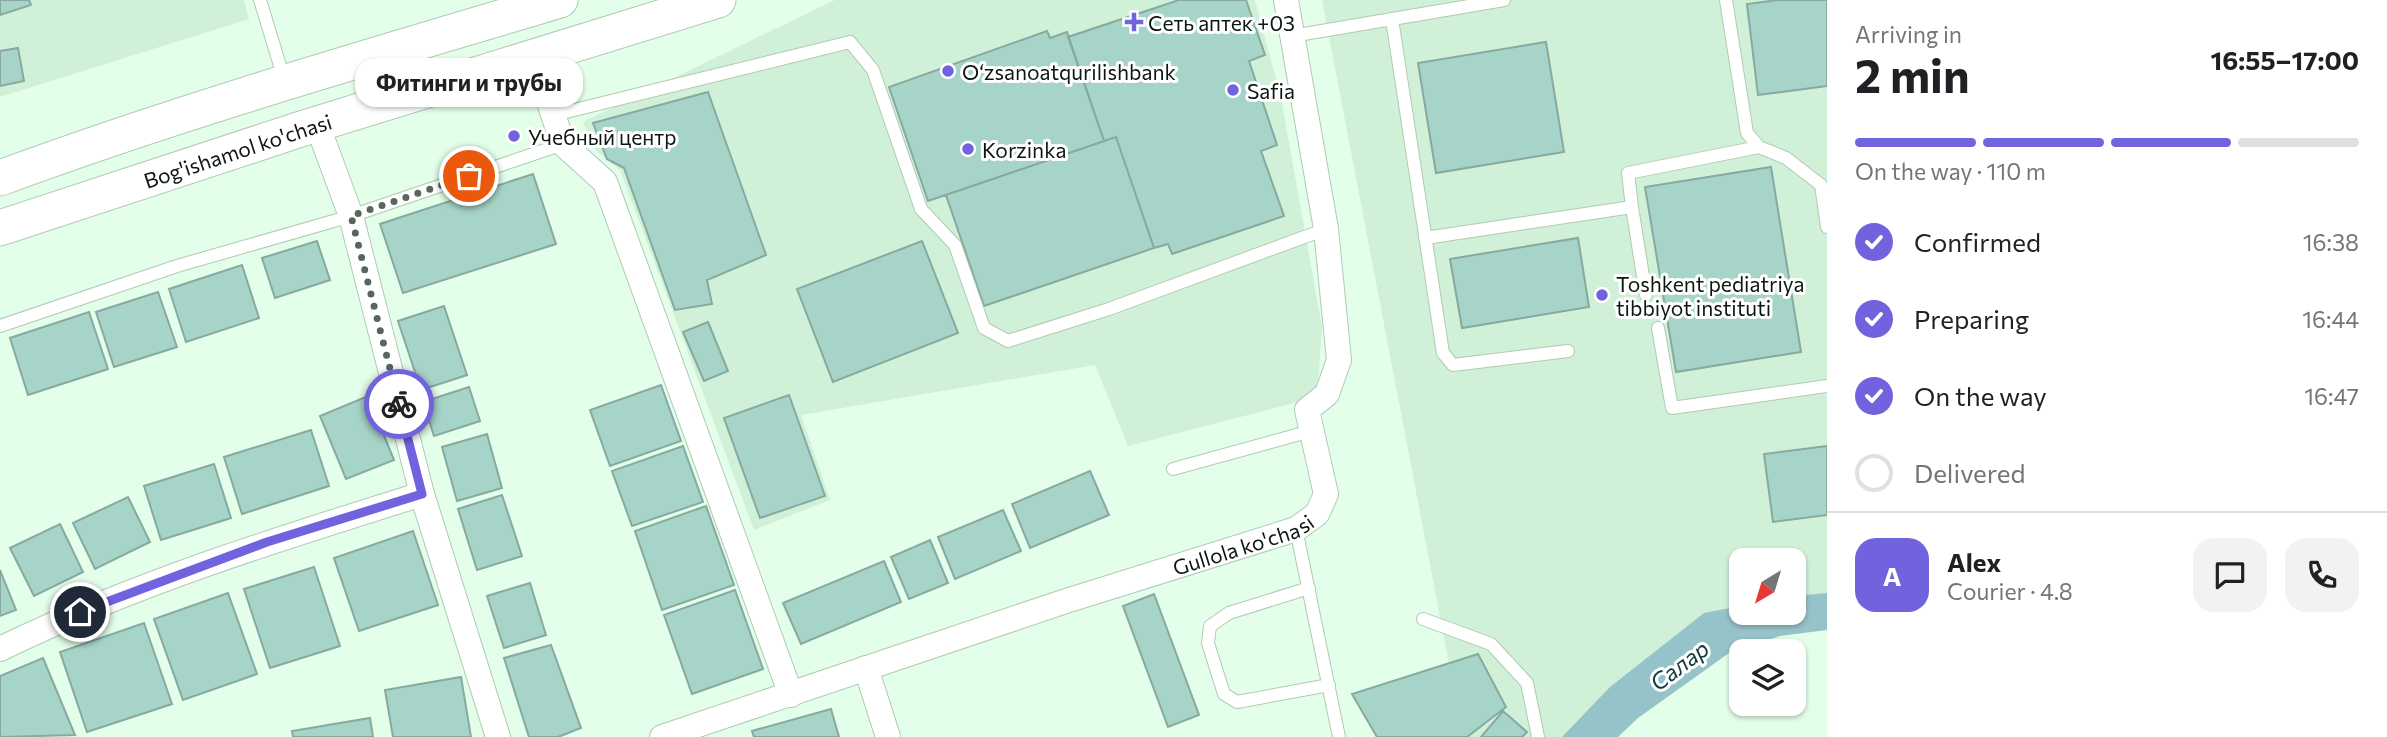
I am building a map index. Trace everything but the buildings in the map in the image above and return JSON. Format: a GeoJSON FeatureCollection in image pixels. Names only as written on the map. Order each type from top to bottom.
{"type":"FeatureCollection","features":[{"type":"Feature","properties":{"kind":"main road"},"geometry":{"type":"LineString","coordinates":[[0,178],[93,144],[285,82],[560,0]]}},
{"type":"Feature","properties":{"kind":"main road","name":"Bog'ishamol ko'chasi"},"geometry":{"type":"LineString","coordinates":[[0,228],[309,127],[718,0]]}},
{"type":"Feature","properties":{"kind":"main road"},"geometry":{"type":"LineString","coordinates":[[285,82],[309,127]]}},
{"type":"Feature","properties":{"kind":"street","name":"Gullola ko'chasi"},"geometry":{"type":"LineString","coordinates":[[662,737],[1296,529],[1317,514],[1326,494],[1307,410],[1327,394],[1339,360],[1326,229],[1286,0]]}},
{"type":"Feature","properties":{"kind":"street"},"geometry":{"type":"LineString","coordinates":[[534,58],[563,144],[606,182],[791,695]]}},
{"type":"Feature","properties":{"kind":"street"},"geometry":{"type":"LineString","coordinates":[[309,127],[351,216],[422,494],[498,737]]}},
{"type":"Feature","properties":{"kind":"street"},"geometry":{"type":"LineString","coordinates":[[0,649],[105,600],[267,542],[422,494]]}},
{"type":"Feature","properties":{"kind":"street"},"geometry":{"type":"LineString","coordinates":[[866,668],[888,737]]}},
{"type":"Feature","properties":{"kind":"lane"},"geometry":{"type":"LineString","coordinates":[[260,0],[285,82]]}},
{"type":"Feature","properties":{"kind":"lane"},"geometry":{"type":"LineString","coordinates":[[1293,36],[1504,0]]}},
{"type":"Feature","properties":{"kind":"lane"},"geometry":{"type":"LineString","coordinates":[[1726,0],[1747,133],[1759,147],[1786,158],[1821,185],[1827,227]]}},
{"type":"Feature","properties":{"kind":"lane"},"geometry":{"type":"LineString","coordinates":[[1392,19],[1443,353],[1452,365],[1567,351]]}},
{"type":"Feature","properties":{"kind":"lane"},"geometry":{"type":"LineString","coordinates":[[554,115],[850,42],[873,70],[921,209],[955,245],[984,328],[1008,341],[1109,309],[1326,229]]}},
{"type":"Feature","properties":{"kind":"lane"},"geometry":{"type":"LineString","coordinates":[[0,326],[177,266],[351,216],[563,144]]}},
{"type":"Feature","properties":{"kind":"lane"},"geometry":{"type":"LineString","coordinates":[[1646,295],[1628,173],[1759,147]]}},
{"type":"Feature","properties":{"kind":"lane"},"geometry":{"type":"LineString","coordinates":[[1425,238],[1632,207]]}},
{"type":"Feature","properties":{"kind":"lane"},"geometry":{"type":"LineString","coordinates":[[1658,328],[1672,408],[1827,386]]}},
{"type":"Feature","properties":{"kind":"lane"},"geometry":{"type":"LineString","coordinates":[[1173,469],[1311,431]]}},
{"type":"Feature","properties":{"kind":"lane"},"geometry":{"type":"LineString","coordinates":[[1296,529],[1339,737]]}},
{"type":"Feature","properties":{"kind":"lane"},"geometry":{"type":"LineString","coordinates":[[1309,588],[1229,613],[1210,626],[1209,643],[1224,694],[1237,702],[1329,685]]}},
{"type":"Feature","properties":{"kind":"lane"},"geometry":{"type":"LineString","coordinates":[[1423,618],[1491,644],[1527,683],[1538,737]]}},
{"type":"Feature","properties":{"kind":"shaded area"},"geometry":{"type":"Polygon","coordinates":[[[0,0],[244,0],[249,19],[0,97],[0,0]]]}},
{"type":"Feature","properties":{"kind":"shaded area"},"geometry":{"type":"Polygon","coordinates":[[[835,0],[1255,0],[1281,98],[1322,327],[1317,397],[1128,446],[1095,365],[801,415],[830,500],[754,530],[620,170],[596,151],[583,122],[835,0]]]}},
{"type":"Feature","properties":{"kind":"shaded area","name":"Toshkent pediatriya tibbiyot instituti"},"geometry":{"type":"Polygon","coordinates":[[[1322,0],[1827,0],[1827,616],[1806,620],[1806,548],[1729,548],[1729,625],[1782,625],[1707,640],[1588,737],[1463,737],[1322,0]]]}},
{"type":"Feature","properties":{"kind":"water","name":"Салар"},"geometry":{"type":"Polygon","coordinates":[[[1827,593],[1827,630],[1771,639],[1729,639],[1729,653],[1638,718],[1618,737],[1562,737],[1610,687],[1704,613],[1729,608],[1729,625],[1806,625],[1806,595],[1827,593]]]}},
{"type":"Feature","properties":{"kind":"way so far"},"geometry":{"type":"LineString","coordinates":[[399,404],[351,216],[469,176]]}},
{"type":"Feature","properties":{"kind":"place","name":"Сеть аптек +03"},"geometry":{"type":"Point","coordinates":[1134,22]}},
{"type":"Feature","properties":{"kind":"place","name":"Oʻzsanoatqurilishbank"},"geometry":{"type":"Point","coordinates":[948,71]}},
{"type":"Feature","properties":{"kind":"place","name":"Safia"},"geometry":{"type":"Point","coordinates":[1233,90]}},
{"type":"Feature","properties":{"kind":"place","name":"Учебный центр"},"geometry":{"type":"Point","coordinates":[514,136]}},
{"type":"Feature","properties":{"kind":"place","name":"Korzinka"},"geometry":{"type":"Point","coordinates":[968,149]}},
{"type":"Feature","properties":{"kind":"place","name":"Фитинги и трубы"},"geometry":{"type":"Point","coordinates":[469,176]}},
{"type":"Feature","properties":{"kind":"place","name":"Toshkent pediatriya tibbiyot instituti"},"geometry":{"type":"Point","coordinates":[1602,295]}},
{"type":"Feature","properties":{"kind":"route"},"geometry":{"type":"LineString","coordinates":[[80,612],[105,600],[267,542],[422,494],[399,404]]}}]}
